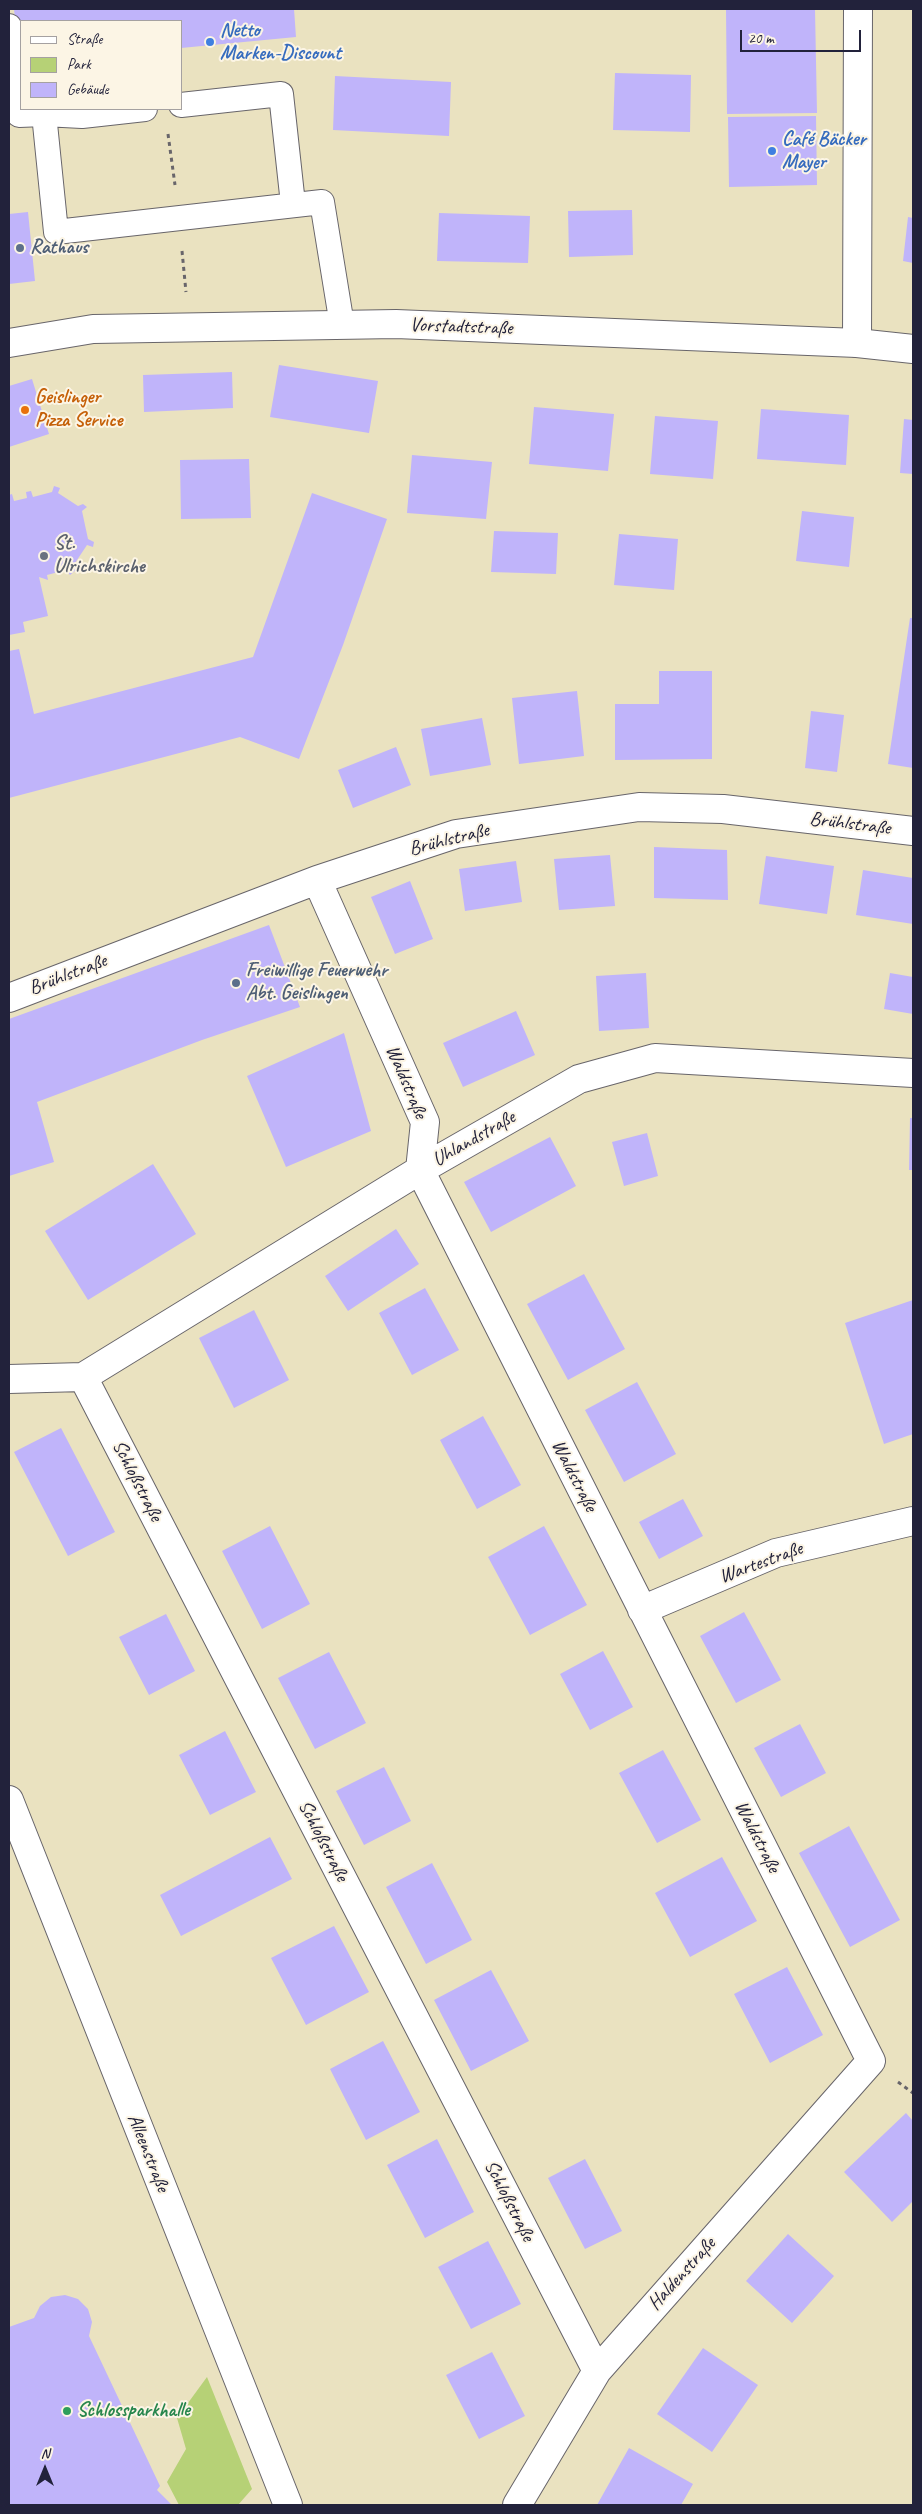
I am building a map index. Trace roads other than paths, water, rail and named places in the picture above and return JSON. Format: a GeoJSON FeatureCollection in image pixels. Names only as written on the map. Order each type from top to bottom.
{"type":"FeatureCollection","features":[{"type":"Feature","properties":{"kind":"street"},"geometry":{"type":"LineString","coordinates":[[857,343],[858,9]]}},
{"type":"Feature","properties":{"kind":"street","name":"Vorstadtstraße"},"geometry":{"type":"LineString","coordinates":[[9,343],[93,329],[396,324],[857,343],[913,349]]}},
{"type":"Feature","properties":{"kind":"street","name":"Brühlstraße"},"geometry":{"type":"LineString","coordinates":[[9,998],[317,880],[456,834],[639,807],[723,809],[913,832]]}},
{"type":"Feature","properties":{"kind":"street","name":"Waldstraße"},"geometry":{"type":"LineString","coordinates":[[317,880],[425,1122],[420,1170],[871,2061]]}},
{"type":"Feature","properties":{"kind":"street","name":"Uhlandstraße"},"geometry":{"type":"LineString","coordinates":[[83,1377],[420,1170],[579,1079],[655,1058],[913,1074]]}},
{"type":"Feature","properties":{"kind":"street"},"geometry":{"type":"LineString","coordinates":[[9,1379],[83,1377]]}},
{"type":"Feature","properties":{"kind":"street","name":"Schloßstraße"},"geometry":{"type":"LineString","coordinates":[[83,1377],[597,2370]]}},
{"type":"Feature","properties":{"kind":"street","name":"Wartestraße"},"geometry":{"type":"LineString","coordinates":[[642,1610],[776,1553],[913,1521]]}},
{"type":"Feature","properties":{"kind":"street","name":"Alleenstraße"},"geometry":{"type":"LineString","coordinates":[[9,1800],[288,2505]]}},
{"type":"Feature","properties":{"kind":"street","name":"Haldenstraße"},"geometry":{"type":"LineString","coordinates":[[517,2505],[597,2370],[871,2061]]}},
{"type":"Feature","properties":{"kind":"lane"},"geometry":{"type":"LineString","coordinates":[[9,26],[19,115],[82,116],[136,110]]}},
{"type":"Feature","properties":{"kind":"lane"},"geometry":{"type":"LineString","coordinates":[[182,105],[281,94],[293,204]]}},
{"type":"Feature","properties":{"kind":"lane"},"geometry":{"type":"LineString","coordinates":[[44,114],[56,232],[322,202],[342,325]]}},
{"type":"Feature","properties":{"kind":"place","name":"Netto Marken-Discount"},"geometry":{"type":"Point","coordinates":[210,42]}},
{"type":"Feature","properties":{"kind":"place","name":"Café Bäcker Mayer"},"geometry":{"type":"Point","coordinates":[772,151]}},
{"type":"Feature","properties":{"kind":"place","name":"Rathaus"},"geometry":{"type":"Point","coordinates":[20,248]}},
{"type":"Feature","properties":{"kind":"place","name":"Geislinger Pizza Service"},"geometry":{"type":"Point","coordinates":[25,410]}},
{"type":"Feature","properties":{"kind":"place","name":"St. Ulrichskirche"},"geometry":{"type":"Point","coordinates":[44,556]}},
{"type":"Feature","properties":{"kind":"place","name":"Freiwillige Feuerwehr Abt. Geislingen"},"geometry":{"type":"Point","coordinates":[236,983]}},
{"type":"Feature","properties":{"kind":"place","name":"Schlossparkhalle"},"geometry":{"type":"Point","coordinates":[67,2411]}}]}
